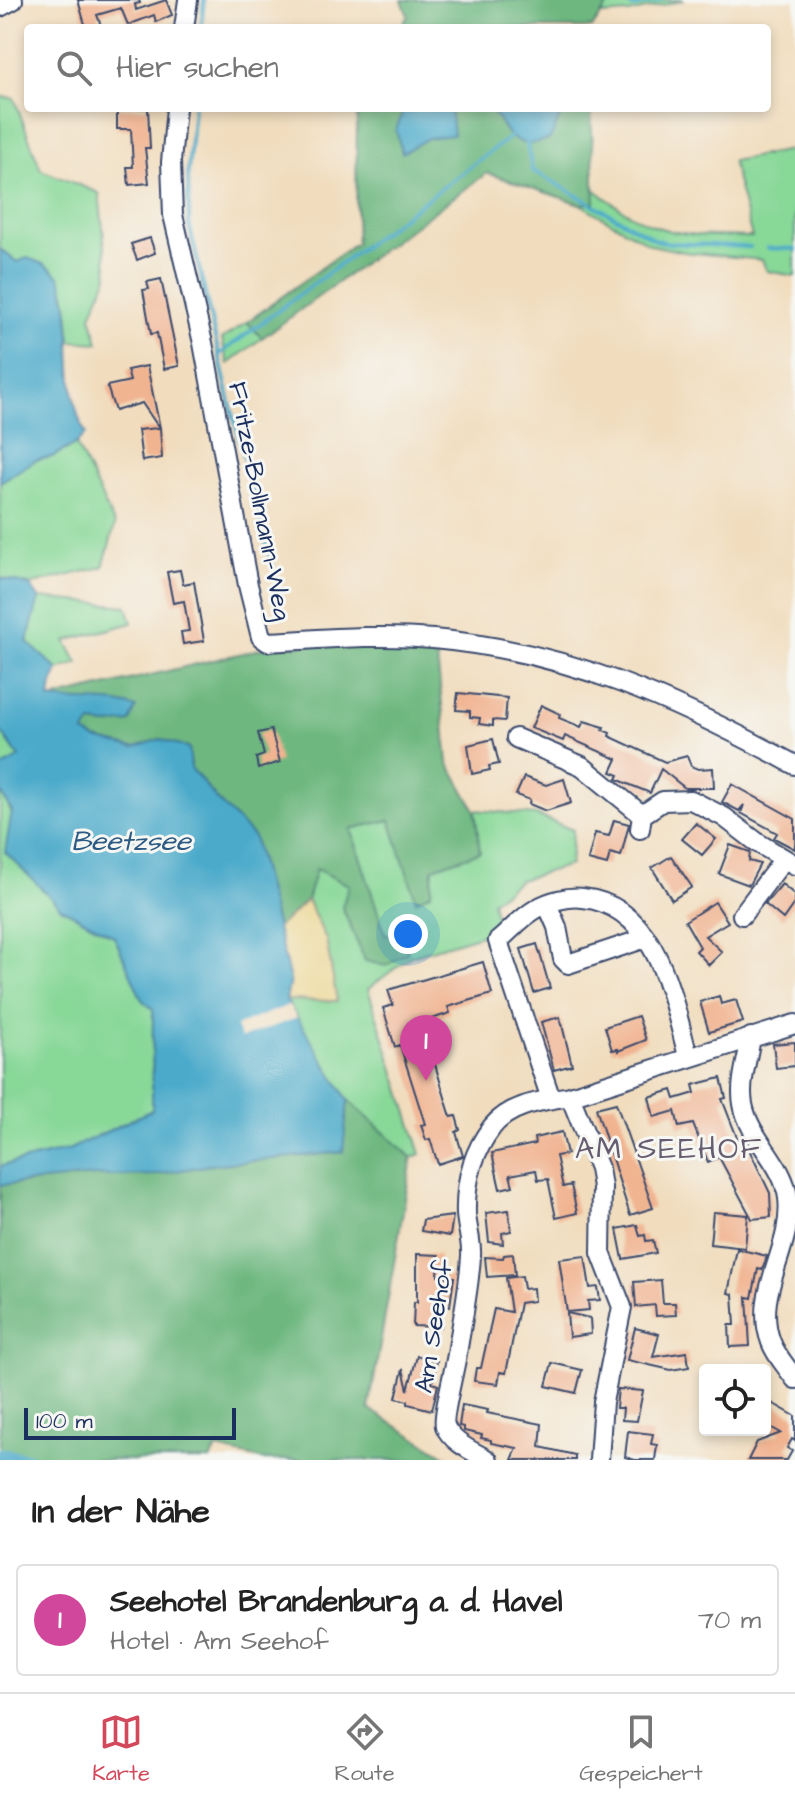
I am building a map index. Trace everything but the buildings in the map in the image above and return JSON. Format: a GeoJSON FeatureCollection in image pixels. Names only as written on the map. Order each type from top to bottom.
{"type":"FeatureCollection","features":[{"type":"Feature","properties":{"kind":"street"},"geometry":{"type":"LineString","coordinates":[[0,7],[13,0]]}},
{"type":"Feature","properties":{"kind":"street"},"geometry":{"type":"LineString","coordinates":[[185,24],[188,0]]}},
{"type":"Feature","properties":{"kind":"street","name":"Fritze-Bollmann-Weg"},"geometry":{"type":"LineString","coordinates":[[176,112],[171,162],[173,215],[203,343],[248,585],[261,637],[268,642],[344,637],[432,639],[495,647],[556,660],[625,682],[692,712],[795,765]]}},
{"type":"Feature","properties":{"kind":"street"},"geometry":{"type":"LineString","coordinates":[[516,738],[582,766],[641,822],[663,801],[691,800],[724,817],[790,862],[742,915]]}},
{"type":"Feature","properties":{"kind":"street"},"geometry":{"type":"LineString","coordinates":[[599,1460],[603,1402],[622,1307],[601,1253],[602,1187],[599,1168],[560,1098],[498,941],[536,909],[547,904],[576,897],[594,899],[617,908],[639,926],[646,938],[668,986],[688,1056]]}},
{"type":"Feature","properties":{"kind":"street"},"geometry":{"type":"LineString","coordinates":[[547,904],[557,927],[563,959],[568,964],[646,938]]}},
{"type":"Feature","properties":{"kind":"street","name":"Am Seehof"},"geometry":{"type":"LineString","coordinates":[[488,1460],[457,1441],[445,1425],[472,1253],[466,1214],[467,1190],[479,1148],[501,1117],[516,1109],[795,1024]]}},
{"type":"Feature","properties":{"kind":"street"},"geometry":{"type":"LineString","coordinates":[[751,1037],[742,1090],[743,1107],[781,1176],[788,1194],[790,1214],[784,1244],[767,1294],[766,1327],[772,1346],[795,1379]]}},
{"type":"Feature","properties":{"kind":"green space"},"geometry":{"type":"Polygon","coordinates":[[[402,0],[607,0],[608,5],[595,24],[403,24],[408,16],[402,0]]]}},
{"type":"Feature","properties":{"kind":"green space"},"geometry":{"type":"Polygon","coordinates":[[[607,0],[684,0],[629,13],[601,15],[608,5],[607,0]]]}},
{"type":"Feature","properties":{"kind":"green space"},"geometry":{"type":"Polygon","coordinates":[[[0,97],[14,98],[41,170],[99,193],[108,276],[91,315],[98,343],[71,341],[64,290],[52,272],[27,258],[18,263],[0,249],[0,97]]]}},
{"type":"Feature","properties":{"kind":"green space"},"geometry":{"type":"Polygon","coordinates":[[[357,112],[403,112],[396,130],[402,153],[428,138],[452,134],[450,112],[493,112],[510,137],[559,112],[591,112],[595,203],[580,204],[487,173],[262,338],[247,322],[356,243],[357,112]]]}},
{"type":"Feature","properties":{"kind":"green space"},"geometry":{"type":"Polygon","coordinates":[[[795,149],[795,276],[767,271],[762,260],[684,252],[651,245],[580,204],[595,203],[594,189],[651,225],[686,234],[752,237],[732,161],[795,149]]]}},
{"type":"Feature","properties":{"kind":"green space"},"geometry":{"type":"Polygon","coordinates":[[[247,322],[262,338],[228,364],[222,339],[247,322]]]}},
{"type":"Feature","properties":{"kind":"green space"},"geometry":{"type":"Polygon","coordinates":[[[76,444],[115,525],[103,567],[29,585],[0,578],[0,482],[36,460],[52,457],[76,444]]]}},
{"type":"Feature","properties":{"kind":"green space"},"geometry":{"type":"Polygon","coordinates":[[[39,598],[127,606],[132,623],[66,641],[78,663],[58,670],[27,642],[39,598]]]}},
{"type":"Feature","properties":{"kind":"green space"},"geometry":{"type":"Polygon","coordinates":[[[345,642],[436,648],[448,762],[475,810],[480,852],[433,868],[431,893],[416,900],[390,820],[351,829],[385,934],[404,937],[408,952],[386,966],[365,961],[342,907],[349,885],[316,869],[307,900],[277,928],[254,837],[191,768],[189,748],[160,739],[134,748],[95,739],[83,733],[91,723],[109,725],[78,703],[50,699],[268,647],[345,642]]]}},
{"type":"Feature","properties":{"kind":"green space"},"geometry":{"type":"Polygon","coordinates":[[[0,730],[19,757],[1,793],[61,908],[114,936],[142,1000],[153,1009],[152,1110],[68,1150],[0,1166],[0,730]]]}},
{"type":"Feature","properties":{"kind":"green space"},"geometry":{"type":"Polygon","coordinates":[[[475,810],[536,815],[573,830],[570,865],[520,880],[492,901],[498,930],[411,956],[368,989],[421,1154],[412,1158],[348,1100],[286,1000],[336,1001],[326,939],[307,900],[315,868],[349,885],[385,934],[351,829],[390,820],[417,900],[433,868],[479,851],[475,810]]]}},
{"type":"Feature","properties":{"kind":"green space"},"geometry":{"type":"Polygon","coordinates":[[[348,1100],[412,1158],[369,1409],[452,1460],[265,1460],[217,1449],[210,1460],[0,1460],[0,1185],[94,1176],[153,1175],[210,1165],[342,1152],[348,1100]]]}},
{"type":"Feature","properties":{"kind":"sand"},"geometry":{"type":"Polygon","coordinates":[[[307,900],[326,939],[337,1001],[286,1000],[290,980],[277,928],[307,900]]]}},
{"type":"Feature","properties":{"kind":"water"},"geometry":{"type":"Polygon","coordinates":[[[403,112],[450,112],[453,135],[428,138],[402,153],[396,130],[403,112]]]}},
{"type":"Feature","properties":{"kind":"water"},"geometry":{"type":"Polygon","coordinates":[[[493,112],[562,112],[550,139],[527,145],[510,137],[493,112]]]}},
{"type":"Feature","properties":{"kind":"water"},"geometry":{"type":"Polygon","coordinates":[[[0,249],[17,262],[27,258],[44,265],[60,279],[68,316],[75,404],[86,434],[76,444],[52,457],[36,460],[0,482],[0,249]]]}},
{"type":"Feature","properties":{"kind":"water","name":"Beetzsee"},"geometry":{"type":"Polygon","coordinates":[[[0,578],[29,585],[39,598],[27,642],[58,670],[50,699],[116,703],[136,708],[130,722],[109,725],[91,723],[84,733],[95,739],[134,748],[160,739],[189,748],[191,768],[254,837],[290,980],[286,1000],[348,1100],[343,1152],[210,1165],[153,1175],[94,1176],[0,1185],[0,1166],[68,1150],[152,1110],[153,1009],[142,1000],[114,936],[61,908],[5,852],[12,811],[1,793],[1,768],[19,757],[0,730],[0,578]]]}},
{"type":"Feature","properties":{"kind":"pier"},"geometry":{"type":"Polygon","coordinates":[[[289,1005],[297,1018],[241,1038],[236,1026],[289,1005]]]}},
{"type":"Feature","properties":{"kind":"waterway"},"geometry":{"type":"LineString","coordinates":[[201,24],[204,0]]}},
{"type":"Feature","properties":{"kind":"waterway"},"geometry":{"type":"LineString","coordinates":[[620,0],[633,7],[660,0]]}},
{"type":"Feature","properties":{"kind":"waterway"},"geometry":{"type":"LineString","coordinates":[[194,112],[188,171],[189,224],[230,403],[282,603]]}},
{"type":"Feature","properties":{"kind":"waterway"},"geometry":{"type":"LineString","coordinates":[[220,354],[510,137]]}},
{"type":"Feature","properties":{"kind":"waterway"},"geometry":{"type":"LineString","coordinates":[[527,145],[532,170],[656,240],[750,247]]}},
{"type":"Feature","properties":{"kind":"waterway"},"geometry":{"type":"LineString","coordinates":[[768,248],[795,249]]}},
{"type":"Feature","properties":{"kind":"waterway"},"geometry":{"type":"LineString","coordinates":[[0,1455],[28,1460]]}},
{"type":"Feature","properties":{"kind":"place","name":"Seehotel Brandenburg a. d. Havel"},"geometry":{"type":"Point","coordinates":[426,1081]}},
{"type":"Feature","properties":{"kind":"district","name":"AM SEEHOF"},"geometry":{"type":"Point","coordinates":[669,1148]}}]}
